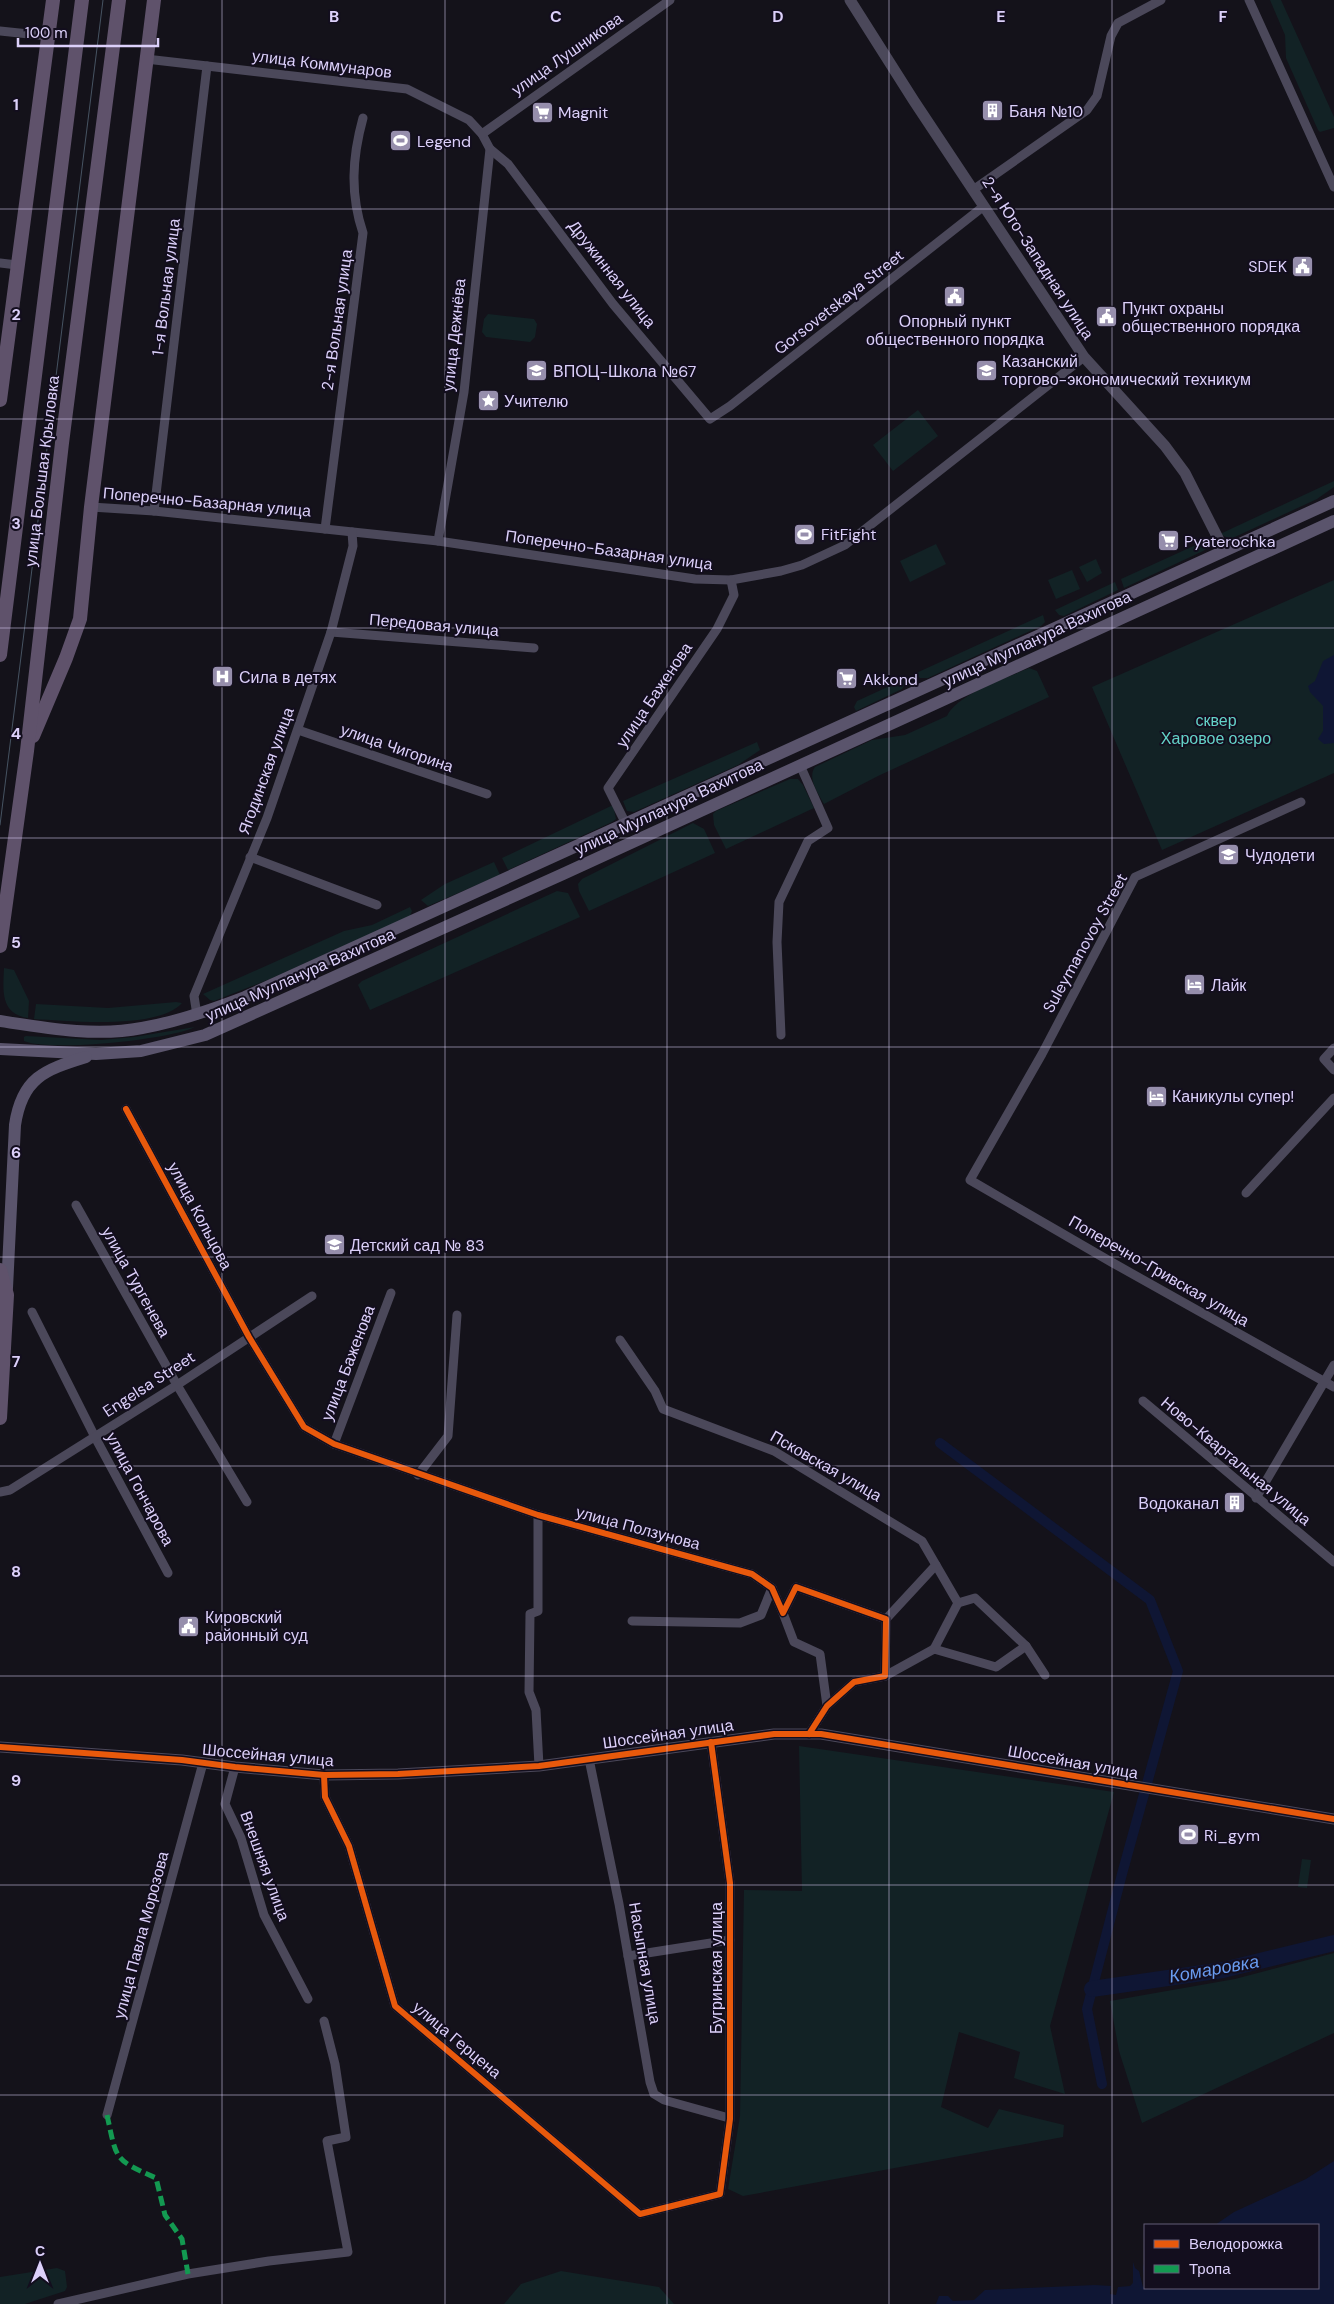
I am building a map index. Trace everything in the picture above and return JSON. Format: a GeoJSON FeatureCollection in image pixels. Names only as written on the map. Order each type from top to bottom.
{"type":"FeatureCollection","features":[{"type":"Feature","properties":{"kind":"main road"},"geometry":{"type":"LineString","coordinates":[[0,400],[53,0]]}},
{"type":"Feature","properties":{"kind":"main road","name":"улица Большая Крыловка"},"geometry":{"type":"LineString","coordinates":[[0,655],[82,0]]}},
{"type":"Feature","properties":{"kind":"main road","name":"улица Большая Крыловка"},"geometry":{"type":"LineString","coordinates":[[0,946],[27,750],[62,443],[119,0]]}},
{"type":"Feature","properties":{"kind":"main road"},"geometry":{"type":"LineString","coordinates":[[27,750],[66,658],[80,619],[154,0]]}},
{"type":"Feature","properties":{"kind":"main road","name":"улица Мулланура Вахитова"},"geometry":{"type":"LineString","coordinates":[[0,1021],[64,1030],[103,1031],[140,1029],[197,1015],[245,997],[1334,501]]}},
{"type":"Feature","properties":{"kind":"main road","name":"улица Мулланура Вахитова"},"geometry":{"type":"LineString","coordinates":[[0,1049],[96,1054],[141,1051],[205,1035],[1334,521]]}},
{"type":"Feature","properties":{"kind":"main road"},"geometry":{"type":"LineString","coordinates":[[0,1418],[3,1330],[7,1295],[15,1125],[18,1104],[26,1089],[47,1071],[96,1054]]}},
{"type":"Feature","properties":{"kind":"main road"},"geometry":{"type":"LineString","coordinates":[[0,1270],[7,1295]]}},
{"type":"Feature","properties":{"kind":"street","name":"улица Лушникова"},"geometry":{"type":"LineString","coordinates":[[482,134],[670,0]]}},
{"type":"Feature","properties":{"kind":"street","name":"2-я Юго-Западная улица"},"geometry":{"type":"LineString","coordinates":[[850,0],[1084,357],[1165,446],[1185,473],[1224,550]]}},
{"type":"Feature","properties":{"kind":"street"},"geometry":{"type":"LineString","coordinates":[[973,190],[1087,110],[1097,96],[1111,36],[1118,23],[1161,0]]}},
{"type":"Feature","properties":{"kind":"street"},"geometry":{"type":"LineString","coordinates":[[1249,0],[1334,187]]}},
{"type":"Feature","properties":{"kind":"street"},"geometry":{"type":"LineString","coordinates":[[0,31],[48,36]]}},
{"type":"Feature","properties":{"kind":"street","name":"улица Коммунаров"},"geometry":{"type":"LineString","coordinates":[[146,59],[407,89],[469,120],[482,134]]}},
{"type":"Feature","properties":{"kind":"street","name":"1-я Вольная улица"},"geometry":{"type":"LineString","coordinates":[[154,511],[207,66]]}},
{"type":"Feature","properties":{"kind":"street","name":"2-я Вольная улица"},"geometry":{"type":"LineString","coordinates":[[325,528],[363,233],[355,209],[353,178],[356,144],[363,118]]}},
{"type":"Feature","properties":{"kind":"street"},"geometry":{"type":"LineString","coordinates":[[482,134],[490,149]]}},
{"type":"Feature","properties":{"kind":"street","name":"Дружинная улица"},"geometry":{"type":"LineString","coordinates":[[490,149],[508,164],[614,304],[710,419]]}},
{"type":"Feature","properties":{"kind":"street","name":"улица Дежнёва"},"geometry":{"type":"LineString","coordinates":[[438,541],[464,392],[490,149]]}},
{"type":"Feature","properties":{"kind":"street","name":"Gorsovetskaya Street"},"geometry":{"type":"LineString","coordinates":[[710,419],[746,394],[984,206]]}},
{"type":"Feature","properties":{"kind":"street"},"geometry":{"type":"LineString","coordinates":[[0,263],[18,265]]}},
{"type":"Feature","properties":{"kind":"street","name":"Поперечно-Базарная улица"},"geometry":{"type":"LineString","coordinates":[[92,507],[154,511],[325,528],[438,541],[695,579],[731,580],[802,565],[845,545],[1084,357]]}},
{"type":"Feature","properties":{"kind":"street","name":"Ягодинская улица"},"geometry":{"type":"LineString","coordinates":[[197,1015],[194,996],[267,818],[331,632],[352,546],[352,532]]}},
{"type":"Feature","properties":{"kind":"street","name":"улица Баженова"},"geometry":{"type":"LineString","coordinates":[[626,824],[608,788],[717,629],[734,595],[731,580]]}},
{"type":"Feature","properties":{"kind":"street","name":"Передовая улица"},"geometry":{"type":"LineString","coordinates":[[331,632],[534,648]]}},
{"type":"Feature","properties":{"kind":"street","name":"улица Чигорина"},"geometry":{"type":"LineString","coordinates":[[298,730],[487,794]]}},
{"type":"Feature","properties":{"kind":"street"},"geometry":{"type":"LineString","coordinates":[[781,1035],[777,942],[779,902],[808,841],[828,828],[800,765]]}},
{"type":"Feature","properties":{"kind":"street","name":"Suleymanovoy Street"},"geometry":{"type":"LineString","coordinates":[[970,1180],[1042,1054],[1135,877],[1301,802]]}},
{"type":"Feature","properties":{"kind":"street"},"geometry":{"type":"LineString","coordinates":[[250,857],[377,905]]}},
{"type":"Feature","properties":{"kind":"street"},"geometry":{"type":"LineString","coordinates":[[1334,1048],[1324,1059],[1334,1070]]}},
{"type":"Feature","properties":{"kind":"street"},"geometry":{"type":"LineString","coordinates":[[1246,1193],[1334,1098]]}},
{"type":"Feature","properties":{"kind":"street","name":"улица Кольцова"},"geometry":{"type":"LineString","coordinates":[[126,1109],[249,1337]]}},
{"type":"Feature","properties":{"kind":"street","name":"Поперечно-Гривская улица"},"geometry":{"type":"LineString","coordinates":[[970,1180],[1334,1386]]}},
{"type":"Feature","properties":{"kind":"street","name":"улица Тургенева"},"geometry":{"type":"LineString","coordinates":[[76,1205],[177,1385],[247,1502]]}},
{"type":"Feature","properties":{"kind":"street","name":"улица Баженова"},"geometry":{"type":"LineString","coordinates":[[334,1444],[391,1293]]}},
{"type":"Feature","properties":{"kind":"street","name":"Engelsa Street"},"geometry":{"type":"LineString","coordinates":[[0,1492],[10,1490],[95,1437],[312,1296]]}},
{"type":"Feature","properties":{"kind":"street","name":"улица Гончарова"},"geometry":{"type":"LineString","coordinates":[[32,1312],[95,1437],[168,1573]]}},
{"type":"Feature","properties":{"kind":"street"},"geometry":{"type":"LineString","coordinates":[[418,1475],[448,1436],[458,1315]]}},
{"type":"Feature","properties":{"kind":"street","name":"улица Ползунова"},"geometry":{"type":"LineString","coordinates":[[249,1337],[304,1427],[334,1444],[418,1475],[538,1515],[752,1574],[772,1588]]}},
{"type":"Feature","properties":{"kind":"street","name":"Псковская улица"},"geometry":{"type":"LineString","coordinates":[[620,1340],[655,1390],[663,1409],[774,1451],[922,1540],[958,1603]]}},
{"type":"Feature","properties":{"kind":"street"},"geometry":{"type":"LineString","coordinates":[[1256,1498],[1334,1365]]}},
{"type":"Feature","properties":{"kind":"street","name":"Ново-Квартальная улица"},"geometry":{"type":"LineString","coordinates":[[1143,1401],[1334,1562]]}},
{"type":"Feature","properties":{"kind":"street"},"geometry":{"type":"LineString","coordinates":[[538,1515],[538,1611],[530,1614],[529,1692],[536,1710],[539,1766]]}},
{"type":"Feature","properties":{"kind":"street"},"geometry":{"type":"LineString","coordinates":[[885,1676],[886,1619],[936,1565]]}},
{"type":"Feature","properties":{"kind":"street"},"geometry":{"type":"LineString","coordinates":[[783,1613],[796,1587],[886,1619]]}},
{"type":"Feature","properties":{"kind":"street"},"geometry":{"type":"LineString","coordinates":[[772,1588],[794,1642],[820,1654],[827,1706]]}},
{"type":"Feature","properties":{"kind":"street"},"geometry":{"type":"LineString","coordinates":[[632,1621],[740,1623],[761,1615],[772,1588]]}},
{"type":"Feature","properties":{"kind":"street"},"geometry":{"type":"LineString","coordinates":[[809,1734],[827,1706],[854,1682],[885,1676],[934,1649],[958,1603],[975,1598],[1026,1646],[1045,1675]]}},
{"type":"Feature","properties":{"kind":"street"},"geometry":{"type":"LineString","coordinates":[[934,1649],[996,1667],[1026,1646]]}},
{"type":"Feature","properties":{"kind":"street","name":"Шоссейная улица"},"geometry":{"type":"LineString","coordinates":[[0,1747],[203,1763],[324,1775],[424,1774],[539,1766],[774,1734],[809,1734],[843,1737],[1334,1819]]}},
{"type":"Feature","properties":{"kind":"street","name":"Бугринская улица"},"geometry":{"type":"LineString","coordinates":[[710,1742],[730,1883],[729,2118],[720,2194]]}},
{"type":"Feature","properties":{"kind":"street","name":"Насыпная улица"},"geometry":{"type":"LineString","coordinates":[[589,1759],[628,1956],[650,2082],[654,2094],[664,2100],[729,2118]]}},
{"type":"Feature","properties":{"kind":"street","name":"улица Павла Морозова"},"geometry":{"type":"LineString","coordinates":[[107,2115],[203,1763]]}},
{"type":"Feature","properties":{"kind":"street","name":"Внешняя улица"},"geometry":{"type":"LineString","coordinates":[[235,1767],[225,1804],[241,1838],[264,1915],[308,1999]]}},
{"type":"Feature","properties":{"kind":"street","name":"улица Герцена"},"geometry":{"type":"LineString","coordinates":[[324,1775],[325,1797],[349,1846],[395,2006],[640,2214],[720,2194]]}},
{"type":"Feature","properties":{"kind":"street"},"geometry":{"type":"LineString","coordinates":[[628,1956],[730,1940]]}},
{"type":"Feature","properties":{"kind":"street"},"geometry":{"type":"LineString","coordinates":[[58,2304],[188,2274],[269,2261],[348,2252],[327,2141],[346,2137],[335,2064],[324,2021]]}},
{"type":"Feature","properties":{"kind":"green space"},"geometry":{"type":"Polygon","coordinates":[[[1270,0],[1281,0],[1334,117],[1334,128],[1320,132],[1318,130],[1286,58],[1285,35],[1270,0]]]}},
{"type":"Feature","properties":{"kind":"green space"},"geometry":{"type":"Polygon","coordinates":[[[488,314],[534,319],[537,324],[535,337],[530,342],[486,337],[482,332],[484,319],[488,314]]]}},
{"type":"Feature","properties":{"kind":"green space"},"geometry":{"type":"Polygon","coordinates":[[[918,410],[938,436],[893,471],[873,445],[918,410]]]}},
{"type":"Feature","properties":{"kind":"green space"},"geometry":{"type":"Polygon","coordinates":[[[1334,481],[1334,487],[1317,499],[1230,539],[1220,534],[1334,481]]]}},
{"type":"Feature","properties":{"kind":"green space"},"geometry":{"type":"Polygon","coordinates":[[[1211,538],[1208,548],[1203,551],[1124,588],[1121,579],[1211,538]]]}},
{"type":"Feature","properties":{"kind":"green space"},"geometry":{"type":"Polygon","coordinates":[[[936,544],[946,564],[910,582],[900,561],[936,544]]]}},
{"type":"Feature","properties":{"kind":"green space"},"geometry":{"type":"Polygon","coordinates":[[[1096,559],[1102,573],[1087,582],[1079,567],[1096,559]]]}},
{"type":"Feature","properties":{"kind":"green space"},"geometry":{"type":"Polygon","coordinates":[[[1072,570],[1080,589],[1056,599],[1048,580],[1072,570]]]}},
{"type":"Feature","properties":{"kind":"green space","name":"сквер Харовое озеро"},"geometry":{"type":"Polygon","coordinates":[[[1334,580],[1334,773],[1162,850],[1092,687],[1334,580]]]}},
{"type":"Feature","properties":{"kind":"green space"},"geometry":{"type":"Polygon","coordinates":[[[1115,582],[1118,590],[1064,616],[1059,615],[1055,610],[1115,582]]]}},
{"type":"Feature","properties":{"kind":"green space"},"geometry":{"type":"Polygon","coordinates":[[[1043,615],[1045,622],[1041,626],[928,678],[920,678],[914,674],[1043,615]]]}},
{"type":"Feature","properties":{"kind":"green space"},"geometry":{"type":"Polygon","coordinates":[[[1029,668],[1037,671],[1049,697],[878,776],[824,804],[813,781],[812,776],[815,767],[872,740],[905,735],[947,716],[952,708],[972,694],[1029,668]]]}},
{"type":"Feature","properties":{"kind":"green space"},"geometry":{"type":"Polygon","coordinates":[[[905,679],[906,683],[902,689],[856,711],[854,707],[857,701],[905,679]]]}},
{"type":"Feature","properties":{"kind":"green space"},"geometry":{"type":"Polygon","coordinates":[[[757,742],[760,750],[738,765],[634,812],[627,811],[623,801],[757,742]]]}},
{"type":"Feature","properties":{"kind":"green space"},"geometry":{"type":"Polygon","coordinates":[[[790,779],[798,779],[803,785],[814,808],[726,849],[714,825],[713,814],[790,779]]]}},
{"type":"Feature","properties":{"kind":"green space"},"geometry":{"type":"Polygon","coordinates":[[[613,805],[616,819],[612,822],[508,870],[502,858],[613,805]]]}},
{"type":"Feature","properties":{"kind":"green space"},"geometry":{"type":"Polygon","coordinates":[[[693,823],[704,829],[715,853],[589,911],[579,891],[578,884],[582,879],[693,823]]]}},
{"type":"Feature","properties":{"kind":"green space"},"geometry":{"type":"Polygon","coordinates":[[[494,862],[500,875],[428,906],[421,900],[445,884],[494,862]]]}},
{"type":"Feature","properties":{"kind":"green space"},"geometry":{"type":"Polygon","coordinates":[[[557,891],[568,893],[580,917],[370,1010],[358,985],[362,981],[557,891]]]}},
{"type":"Feature","properties":{"kind":"green space"},"geometry":{"type":"Polygon","coordinates":[[[410,907],[412,911],[410,916],[270,979],[214,1001],[203,994],[344,931],[372,925],[410,907]]]}},
{"type":"Feature","properties":{"kind":"green space"},"geometry":{"type":"Polygon","coordinates":[[[4,968],[14,970],[29,1001],[28,1018],[12,1012],[5,1000],[3,985],[4,968]]]}},
{"type":"Feature","properties":{"kind":"green space"},"geometry":{"type":"Polygon","coordinates":[[[182,1003],[170,1012],[134,1020],[89,1022],[34,1019],[36,1004],[108,1008],[182,1003]]]}},
{"type":"Feature","properties":{"kind":"green space"},"geometry":{"type":"Polygon","coordinates":[[[195,1027],[161,1036],[109,1043],[58,1045],[24,1041],[26,1036],[101,1040],[134,1037],[195,1027]]]}},
{"type":"Feature","properties":{"kind":"green space"},"geometry":{"type":"Polygon","coordinates":[[[799,1746],[1114,1792],[1050,2026],[1065,2094],[1014,2078],[1020,2052],[959,2032],[941,2107],[988,2128],[999,2109],[1064,2125],[1063,2137],[743,2196],[728,2189],[740,2116],[744,1890],[802,1891],[799,1746]]]}},
{"type":"Feature","properties":{"kind":"green space"},"geometry":{"type":"Polygon","coordinates":[[[1302,1859],[1311,1860],[1307,1888],[1298,1887],[1302,1859]]]}},
{"type":"Feature","properties":{"kind":"green space"},"geometry":{"type":"Polygon","coordinates":[[[1334,1953],[1334,2033],[1142,2123],[1119,2051],[1110,2001],[1235,1979],[1334,1953]]]}},
{"type":"Feature","properties":{"kind":"green space"},"geometry":{"type":"Polygon","coordinates":[[[57,2268],[65,2271],[67,2287],[65,2291],[25,2304],[0,2304],[0,2277],[57,2268]]]}},
{"type":"Feature","properties":{"kind":"green space"},"geometry":{"type":"Polygon","coordinates":[[[561,2271],[659,2287],[674,2304],[504,2304],[521,2284],[561,2271]]]}},
{"type":"Feature","properties":{"kind":"water"},"geometry":{"type":"Polygon","coordinates":[[[1334,655],[1334,743],[1324,744],[1318,739],[1323,731],[1323,706],[1310,692],[1308,686],[1315,681],[1323,661],[1334,655]]]}},
{"type":"Feature","properties":{"kind":"water"},"geometry":{"type":"Polygon","coordinates":[[[1334,2161],[1334,2304],[936,2304],[939,2296],[948,2296],[953,2301],[974,2300],[985,2290],[1095,2285],[1111,2286],[1110,2294],[1116,2295],[1118,2287],[1130,2286],[1133,2283],[1133,2262],[1135,2268],[1139,2271],[1144,2289],[1319,2289],[1319,2224],[1216,2224],[1234,2212],[1306,2179],[1334,2161]]]}},
{"type":"Feature","properties":{"kind":"waterway"},"geometry":{"type":"LineString","coordinates":[[940,1443],[1150,1600],[1178,1671],[1087,2009],[1102,2084]]}},
{"type":"Feature","properties":{"kind":"waterway","name":"Комаровка"},"geometry":{"type":"LineString","coordinates":[[1092,1989],[1223,1970],[1334,1943]]}},
{"type":"Feature","properties":{"kind":"tram line"},"geometry":{"type":"LineString","coordinates":[[0,825],[103,0]]}},
{"type":"Feature","properties":{"kind":"marked path"},"geometry":{"type":"LineString","coordinates":[[107,2115],[113,2141],[119,2156],[124,2162],[156,2178],[165,2215],[182,2239],[188,2274]]}},
{"type":"Feature","properties":{"kind":"cycle path"},"geometry":{"type":"LineString","coordinates":[[126,1109],[249,1337],[304,1427],[334,1444],[538,1515],[752,1574],[772,1588],[783,1613],[796,1587],[886,1619],[885,1676],[854,1682],[827,1706],[809,1734]]}},
{"type":"Feature","properties":{"kind":"cycle path"},"geometry":{"type":"LineString","coordinates":[[0,1747],[182,1760],[324,1775],[398,1774],[539,1766],[774,1734],[821,1734],[1334,1819]]}},
{"type":"Feature","properties":{"kind":"cycle path"},"geometry":{"type":"LineString","coordinates":[[324,1775],[325,1797],[349,1846],[395,2006],[640,2214],[720,2194],[730,2119],[730,1883],[711,1742]]}},
{"type":"Feature","properties":{"kind":"place","name":"Баня №10"},"geometry":{"type":"Point","coordinates":[993,111]}},
{"type":"Feature","properties":{"kind":"place","name":"Magnit"},"geometry":{"type":"Point","coordinates":[542,112]}},
{"type":"Feature","properties":{"kind":"place","name":"Legend"},"geometry":{"type":"Point","coordinates":[401,141]}},
{"type":"Feature","properties":{"kind":"place","name":"SDEK"},"geometry":{"type":"Point","coordinates":[1303,266]}},
{"type":"Feature","properties":{"kind":"place","name":"Опорный пункт общественного порядка"},"geometry":{"type":"Point","coordinates":[955,297]}},
{"type":"Feature","properties":{"kind":"place","name":"Пункт охраны общественного порядка"},"geometry":{"type":"Point","coordinates":[1106,317]}},
{"type":"Feature","properties":{"kind":"place","name":"Казанский торгово-экономический техникум"},"geometry":{"type":"Point","coordinates":[986,370]}},
{"type":"Feature","properties":{"kind":"place","name":"ВПОЦ-Школа №67"},"geometry":{"type":"Point","coordinates":[537,371]}},
{"type":"Feature","properties":{"kind":"place","name":"Учителю"},"geometry":{"type":"Point","coordinates":[488,401]}},
{"type":"Feature","properties":{"kind":"place","name":"FitFight"},"geometry":{"type":"Point","coordinates":[805,534]}},
{"type":"Feature","properties":{"kind":"place","name":"Pyaterochka"},"geometry":{"type":"Point","coordinates":[1168,541]}},
{"type":"Feature","properties":{"kind":"place","name":"Сила в детях"},"geometry":{"type":"Point","coordinates":[223,677]}},
{"type":"Feature","properties":{"kind":"place","name":"Akkond"},"geometry":{"type":"Point","coordinates":[847,679]}},
{"type":"Feature","properties":{"kind":"place","name":"Чудодети"},"geometry":{"type":"Point","coordinates":[1229,855]}},
{"type":"Feature","properties":{"kind":"place","name":"Лайк"},"geometry":{"type":"Point","coordinates":[1195,985]}},
{"type":"Feature","properties":{"kind":"place","name":"Каникулы супер!"},"geometry":{"type":"Point","coordinates":[1156,1096]}},
{"type":"Feature","properties":{"kind":"place","name":"Детский сад № 83"},"geometry":{"type":"Point","coordinates":[334,1245]}},
{"type":"Feature","properties":{"kind":"place","name":"Водоканал"},"geometry":{"type":"Point","coordinates":[1235,1503]}},
{"type":"Feature","properties":{"kind":"place","name":"Кировский районный суд"},"geometry":{"type":"Point","coordinates":[189,1626]}},
{"type":"Feature","properties":{"kind":"place","name":"Ri_gym"},"geometry":{"type":"Point","coordinates":[1188,1835]}}]}
